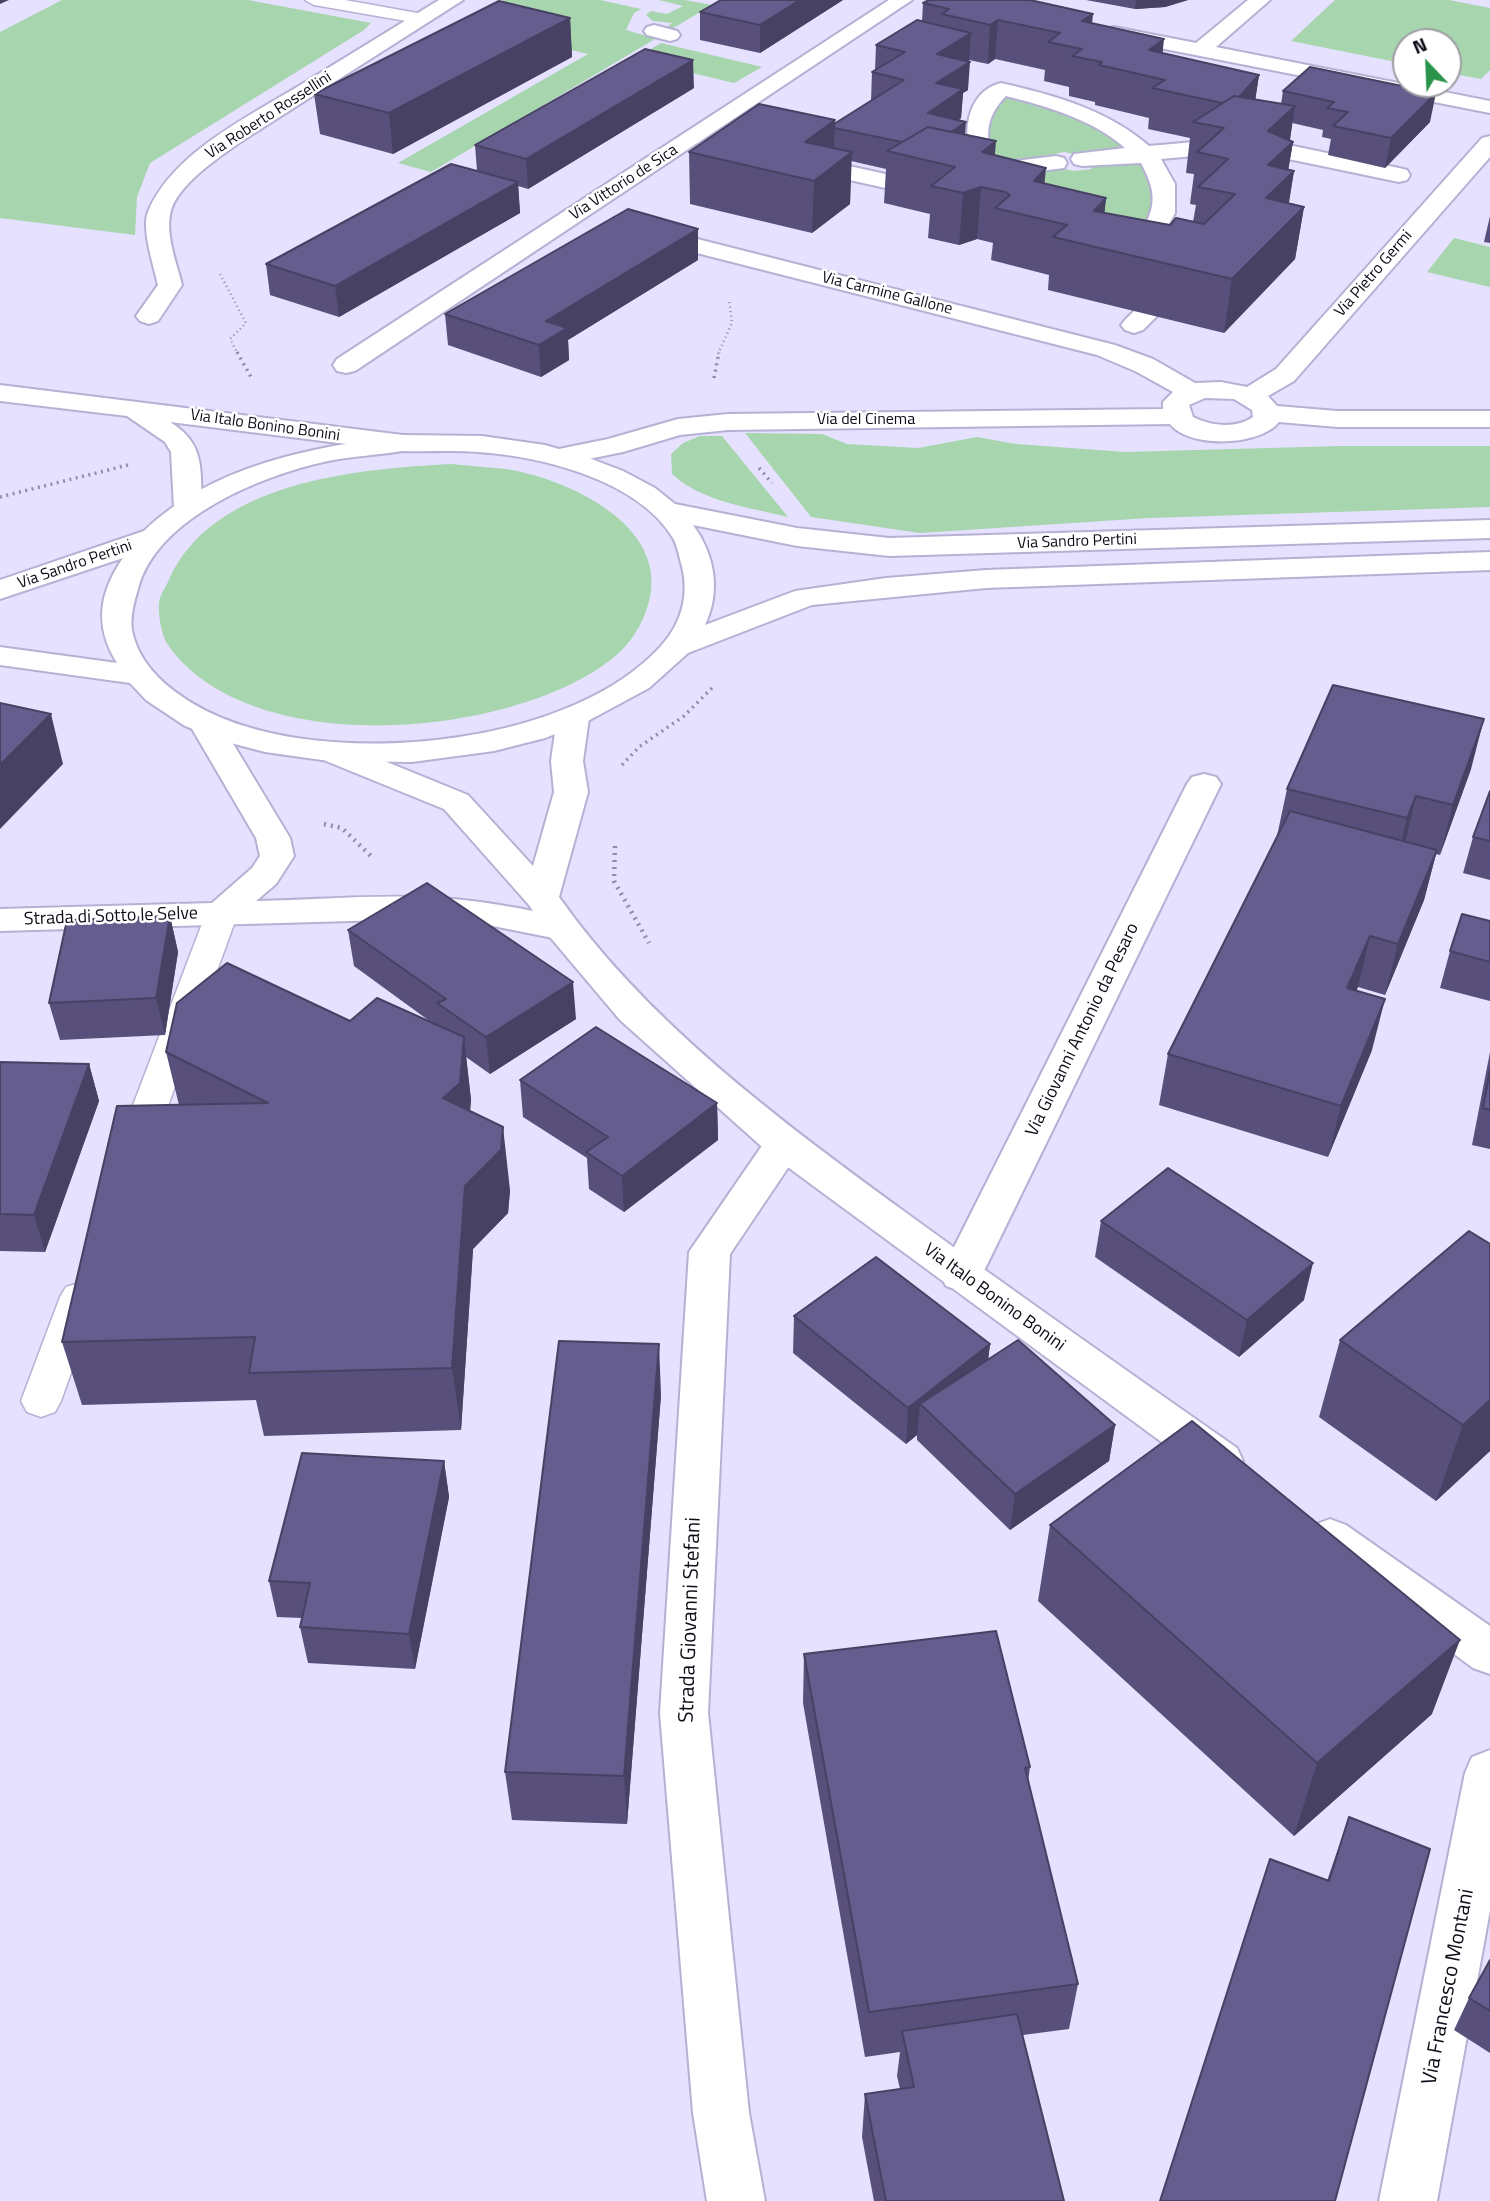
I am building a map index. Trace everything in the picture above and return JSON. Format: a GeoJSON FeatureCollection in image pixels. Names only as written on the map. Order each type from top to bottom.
{"type":"FeatureCollection","features":[{"type":"Feature","properties":{"kind":"street","name":"Via Roberto Rossellini"},"geometry":{"type":"LineString","coordinates":[[149,316],[170,285],[160,243],[158,214],[175,184],[202,159],[237,134],[453,0]]}},
{"type":"Feature","properties":{"kind":"street","name":"Via Vittorio de Sica"},"geometry":{"type":"LineString","coordinates":[[346,365],[902,0]]}},
{"type":"Feature","properties":{"kind":"street"},"geometry":{"type":"LineString","coordinates":[[1200,50],[1260,0]]}},
{"type":"Feature","properties":{"kind":"street"},"geometry":{"type":"LineString","coordinates":[[1096,29],[1490,107]]}},
{"type":"Feature","properties":{"kind":"street"},"geometry":{"type":"LineString","coordinates":[[1017,195],[991,171],[978,146],[975,123],[985,102],[1002,79],[1116,131],[1152,161],[1165,184],[1167,204],[1161,227],[1146,246]]}},
{"type":"Feature","properties":{"kind":"street"},"geometry":{"type":"LineString","coordinates":[[1251,144],[1271,126]]}},
{"type":"Feature","properties":{"kind":"street"},"geometry":{"type":"LineString","coordinates":[[1299,154],[1318,135]]}},
{"type":"Feature","properties":{"kind":"street","name":"Via Pietro Germi"},"geometry":{"type":"LineString","coordinates":[[1259,404],[1490,143]]}},
{"type":"Feature","properties":{"kind":"street"},"geometry":{"type":"LineString","coordinates":[[783,158],[890,182],[1056,163],[1075,167],[1084,163],[1082,159],[1251,144],[1399,175]]}},
{"type":"Feature","properties":{"kind":"street"},"geometry":{"type":"LineString","coordinates":[[819,190],[844,172]]}},
{"type":"Feature","properties":{"kind":"street"},"geometry":{"type":"LineString","coordinates":[[864,200],[890,182]]}},
{"type":"Feature","properties":{"kind":"street","name":"Via Carmine Gallone"},"geometry":{"type":"LineString","coordinates":[[576,215],[1106,350],[1144,365],[1191,392]]}},
{"type":"Feature","properties":{"kind":"street"},"geometry":{"type":"LineString","coordinates":[[1120,240],[1146,246],[1179,280],[1134,325]]}},
{"type":"Feature","properties":{"kind":"street"},"geometry":{"type":"LineString","coordinates":[[1177,416],[1176,402],[1191,392],[1220,390],[1259,404],[1338,419],[1490,419]]}},
{"type":"Feature","properties":{"kind":"street","name":"Via Italo Bonino Bonini"},"geometry":{"type":"LineString","coordinates":[[0,393],[127,406],[249,425],[402,443]]}},
{"type":"Feature","properties":{"kind":"street","name":"Via del Cinema"},"geometry":{"type":"LineString","coordinates":[[559,457],[613,446],[678,427],[728,422],[1120,419],[1177,416],[1195,428],[1230,434],[1251,431],[1267,420],[1259,404]]}},
{"type":"Feature","properties":{"kind":"street","name":"Via Italo Bonino Bonini"},"geometry":{"type":"LineString","coordinates":[[127,406],[176,437],[185,452],[188,508]]}},
{"type":"Feature","properties":{"kind":"street"},"geometry":{"type":"LineString","coordinates":[[402,443],[483,444],[559,457],[620,479],[667,510],[696,552],[700,598],[678,646],[635,685],[573,718],[500,742],[420,754],[338,754],[266,743],[204,722],[166,700],[138,675],[116,629],[121,583],[150,538],[188,508],[262,472],[323,454],[402,443]]}},
{"type":"Feature","properties":{"kind":"street","name":"Via Sandro Pertini"},"geometry":{"type":"LineString","coordinates":[[667,510],[797,537],[889,547],[1490,529]]}},
{"type":"Feature","properties":{"kind":"street","name":"Via Sandro Pertini"},"geometry":{"type":"LineString","coordinates":[[0,590],[150,538]]}},
{"type":"Feature","properties":{"kind":"street","name":"Via Sandro Pertini"},"geometry":{"type":"LineString","coordinates":[[678,646],[806,597],[886,586],[986,579],[1490,561]]}},
{"type":"Feature","properties":{"kind":"street"},"geometry":{"type":"LineString","coordinates":[[0,656],[138,675]]}},
{"type":"Feature","properties":{"kind":"street"},"geometry":{"type":"LineString","coordinates":[[552,913],[571,792],[566,761],[573,718]]}},
{"type":"Feature","properties":{"kind":"street","name":"Strada di Sotto le Selve"},"geometry":{"type":"LineString","coordinates":[[204,722],[273,838],[277,856],[264,877],[222,913]]}},
{"type":"Feature","properties":{"kind":"street","name":"Via Italo Bonino Bonini"},"geometry":{"type":"LineString","coordinates":[[338,754],[456,802],[470,815],[633,1011],[784,1144],[961,1275],[1254,1484]]}},
{"type":"Feature","properties":{"kind":"street","name":"Via Giovanni Antonio da Pesaro"},"geometry":{"type":"LineString","coordinates":[[961,1275],[1204,784]]}},
{"type":"Feature","properties":{"kind":"street","name":"Strada di Sotto le Selve"},"geometry":{"type":"LineString","coordinates":[[0,920],[422,908],[488,914],[552,913]]}},
{"type":"Feature","properties":{"kind":"street","name":"Strada Giovanni Stefani"},"geometry":{"type":"LineString","coordinates":[[736,2201],[720,2113],[684,1713],[710,1252],[784,1144]]}},
{"type":"Feature","properties":{"kind":"street"},"geometry":{"type":"LineString","coordinates":[[1299,1516],[1490,1653]]}},
{"type":"Feature","properties":{"kind":"street","name":"Via Francesco Montani"},"geometry":{"type":"LineString","coordinates":[[1408,2201],[1490,1773]]}},
{"type":"Feature","properties":{"kind":"lane"},"geometry":{"type":"LineString","coordinates":[[314,0],[423,19]]}},
{"type":"Feature","properties":{"kind":"lane"},"geometry":{"type":"LineString","coordinates":[[122,1183],[222,913]]}},
{"type":"Feature","properties":{"kind":"lane"},"geometry":{"type":"LineString","coordinates":[[41,1401],[89,1273]]}},
{"type":"Feature","properties":{"kind":"path"},"geometry":{"type":"LineString","coordinates":[[718,387],[713,377],[717,357],[732,323],[726,270],[728,254]]}},
{"type":"Feature","properties":{"kind":"path"},"geometry":{"type":"LineString","coordinates":[[219,272],[246,323],[230,339],[251,377]]}},
{"type":"Feature","properties":{"kind":"path"},"geometry":{"type":"LineString","coordinates":[[0,497],[130,464]]}},
{"type":"Feature","properties":{"kind":"path"},"geometry":{"type":"LineString","coordinates":[[757,466],[775,487]]}},
{"type":"Feature","properties":{"kind":"path"},"geometry":{"type":"LineString","coordinates":[[617,771],[639,747],[684,716],[720,680]]}},
{"type":"Feature","properties":{"kind":"path"},"geometry":{"type":"LineString","coordinates":[[316,821],[342,828],[380,865]]}},
{"type":"Feature","properties":{"kind":"path"},"geometry":{"type":"LineString","coordinates":[[615,842],[614,881],[648,941],[656,950]]}},
{"type":"Feature","properties":{"kind":"green space"},"geometry":{"type":"Polygon","coordinates":[[[62,0],[248,0],[371,23],[364,30],[150,163],[137,197],[135,235],[0,218],[0,32],[62,0]]]}},
{"type":"Feature","properties":{"kind":"green space"},"geometry":{"type":"Polygon","coordinates":[[[503,0],[600,0],[641,9],[634,13],[626,30],[660,36],[431,172],[398,163],[588,54],[465,26],[503,0]]]}},
{"type":"Feature","properties":{"kind":"green space"},"geometry":{"type":"Polygon","coordinates":[[[659,0],[685,0],[712,5],[665,33],[672,23],[653,21],[646,15],[651,11],[667,14],[683,6],[659,0]]]}},
{"type":"Feature","properties":{"kind":"green space"},"geometry":{"type":"Polygon","coordinates":[[[1335,0],[1449,0],[1490,8],[1490,70],[1481,79],[1462,76],[1462,28],[1392,28],[1392,61],[1291,41],[1335,0]]]}},
{"type":"Feature","properties":{"kind":"green space"},"geometry":{"type":"Polygon","coordinates":[[[661,43],[762,67],[734,83],[634,59],[661,43]]]}},
{"type":"Feature","properties":{"kind":"green space"},"geometry":{"type":"Polygon","coordinates":[[[1005,92],[1099,125],[1136,151],[1087,157],[1064,152],[995,167],[985,151],[985,109],[1005,92]]]}},
{"type":"Feature","properties":{"kind":"green space"},"geometry":{"type":"Polygon","coordinates":[[[1140,157],[1157,182],[1151,231],[1012,184],[1052,166],[1074,171],[1091,169],[1094,163],[1140,157]]]}},
{"type":"Feature","properties":{"kind":"green space"},"geometry":{"type":"Polygon","coordinates":[[[1454,238],[1490,247],[1490,287],[1427,272],[1454,238]]]}},
{"type":"Feature","properties":{"kind":"green space"},"geometry":{"type":"Polygon","coordinates":[[[745,433],[822,434],[847,444],[918,448],[977,437],[1016,444],[1125,452],[1341,446],[1490,446],[1490,507],[1149,518],[920,533],[811,517],[745,433]]]}},
{"type":"Feature","properties":{"kind":"green space"},"geometry":{"type":"Polygon","coordinates":[[[700,436],[722,436],[788,517],[712,497],[697,491],[672,474],[671,454],[683,443],[700,436]]]}},
{"type":"Feature","properties":{"kind":"green space"},"geometry":{"type":"Polygon","coordinates":[[[451,464],[506,469],[554,482],[603,507],[624,524],[640,543],[650,566],[651,591],[638,628],[613,658],[569,685],[513,706],[450,720],[384,725],[318,722],[258,708],[207,682],[168,645],[160,619],[161,596],[189,548],[217,522],[252,502],[290,487],[373,470],[451,464]]]}},
{"type":"Feature","properties":{"kind":"building"},"geometry":{"type":"Polygon","coordinates":[[[721,0],[800,0],[760,25],[700,12],[721,0]]]}},
{"type":"Feature","properties":{"kind":"building"},"geometry":{"type":"Polygon","coordinates":[[[929,0],[1030,0],[1093,14],[1082,21],[1164,39],[1149,50],[1259,75],[1239,97],[1234,96],[1222,103],[1152,88],[1165,80],[1072,56],[1082,49],[1048,42],[1060,33],[998,20],[990,25],[942,14],[949,9],[923,3],[929,0]]]}},
{"type":"Feature","properties":{"kind":"building"},"geometry":{"type":"Polygon","coordinates":[[[499,1],[570,18],[389,113],[314,94],[499,1]]]}},
{"type":"Feature","properties":{"kind":"building"},"geometry":{"type":"Polygon","coordinates":[[[917,20],[971,33],[937,54],[970,62],[936,83],[963,89],[928,113],[966,122],[951,132],[928,127],[902,142],[834,128],[834,124],[904,80],[872,72],[905,52],[876,45],[917,20]]]}},
{"type":"Feature","properties":{"kind":"building"},"geometry":{"type":"Polygon","coordinates":[[[645,49],[693,60],[526,159],[475,145],[645,49]]]}},
{"type":"Feature","properties":{"kind":"building"},"geometry":{"type":"Polygon","coordinates":[[[1310,67],[1392,84],[1392,98],[1431,98],[1391,138],[1333,126],[1348,112],[1327,108],[1334,102],[1283,91],[1310,67]]]}},
{"type":"Feature","properties":{"kind":"building"},"geometry":{"type":"Polygon","coordinates":[[[1234,96],[1295,106],[1268,131],[1293,142],[1268,165],[1294,171],[1266,198],[1304,207],[1232,279],[1053,237],[1067,225],[995,208],[1010,195],[1005,192],[981,187],[963,193],[931,186],[955,167],[887,151],[928,127],[996,141],[982,152],[1046,168],[1034,181],[1106,198],[1094,211],[1170,225],[1176,218],[1204,224],[1235,194],[1198,187],[1228,159],[1197,152],[1224,128],[1193,122],[1234,96]]]}},
{"type":"Feature","properties":{"kind":"building"},"geometry":{"type":"Polygon","coordinates":[[[759,104],[835,120],[805,142],[852,152],[814,181],[689,152],[759,104]]]}},
{"type":"Feature","properties":{"kind":"building"},"geometry":{"type":"Polygon","coordinates":[[[451,164],[518,182],[335,286],[266,264],[451,164]]]}},
{"type":"Feature","properties":{"kind":"building"},"geometry":{"type":"Polygon","coordinates":[[[628,209],[698,229],[546,321],[567,328],[539,345],[445,314],[628,209]]]}},
{"type":"Feature","properties":{"kind":"building"},"geometry":{"type":"Polygon","coordinates":[[[1333,685],[1484,719],[1453,805],[1416,796],[1407,818],[1287,789],[1333,685]]]}},
{"type":"Feature","properties":{"kind":"building"},"geometry":{"type":"Polygon","coordinates":[[[0,703],[51,714],[0,765],[0,703]]]}},
{"type":"Feature","properties":{"kind":"building"},"geometry":{"type":"Polygon","coordinates":[[[1490,791],[1490,841],[1473,837],[1490,791]]]}},
{"type":"Feature","properties":{"kind":"building"},"geometry":{"type":"Polygon","coordinates":[[[1290,811],[1437,850],[1398,944],[1370,936],[1347,988],[1385,999],[1341,1106],[1168,1054],[1290,811]]]}},
{"type":"Feature","properties":{"kind":"building"},"geometry":{"type":"Polygon","coordinates":[[[427,883],[573,982],[486,1037],[437,1003],[446,999],[348,930],[427,883]]]}},
{"type":"Feature","properties":{"kind":"building"},"geometry":{"type":"Polygon","coordinates":[[[1462,914],[1490,921],[1490,962],[1450,951],[1462,914]]]}},
{"type":"Feature","properties":{"kind":"building"},"geometry":{"type":"Polygon","coordinates":[[[170,916],[156,998],[49,1003],[67,920],[170,916]]]}},
{"type":"Feature","properties":{"kind":"building"},"geometry":{"type":"Polygon","coordinates":[[[227,963],[350,1021],[377,998],[464,1037],[460,1083],[443,1098],[503,1127],[501,1150],[465,1186],[452,1368],[249,1373],[255,1337],[62,1342],[117,1106],[268,1103],[166,1052],[177,1003],[227,963]]]}},
{"type":"Feature","properties":{"kind":"building"},"geometry":{"type":"Polygon","coordinates":[[[596,1027],[717,1103],[622,1176],[586,1152],[608,1137],[520,1080],[596,1027]]]}},
{"type":"Feature","properties":{"kind":"building"},"geometry":{"type":"Polygon","coordinates":[[[0,1062],[89,1064],[34,1215],[0,1214],[0,1062]]]}},
{"type":"Feature","properties":{"kind":"building"},"geometry":{"type":"Polygon","coordinates":[[[1490,1070],[1490,1110],[1483,1108],[1490,1070]]]}},
{"type":"Feature","properties":{"kind":"building"},"geometry":{"type":"Polygon","coordinates":[[[1168,1168],[1313,1263],[1247,1320],[1101,1221],[1168,1168]]]}},
{"type":"Feature","properties":{"kind":"building"},"geometry":{"type":"Polygon","coordinates":[[[1469,1231],[1490,1244],[1490,1400],[1463,1425],[1340,1340],[1469,1231]]]}},
{"type":"Feature","properties":{"kind":"building"},"geometry":{"type":"Polygon","coordinates":[[[876,1257],[990,1344],[908,1408],[794,1316],[876,1257]]]}},
{"type":"Feature","properties":{"kind":"building"},"geometry":{"type":"Polygon","coordinates":[[[1018,1340],[1115,1425],[1015,1494],[920,1404],[1018,1340]]]}},
{"type":"Feature","properties":{"kind":"building"},"geometry":{"type":"Polygon","coordinates":[[[559,1341],[659,1344],[624,1776],[505,1772],[559,1341]]]}},
{"type":"Feature","properties":{"kind":"building"},"geometry":{"type":"Polygon","coordinates":[[[1192,1421],[1460,1640],[1317,1763],[1050,1525],[1192,1421]]]}},
{"type":"Feature","properties":{"kind":"building"},"geometry":{"type":"Polygon","coordinates":[[[302,1453],[444,1461],[409,1634],[300,1627],[310,1583],[269,1581],[302,1453]]]}},
{"type":"Feature","properties":{"kind":"building"},"geometry":{"type":"Polygon","coordinates":[[[996,1631],[1030,1767],[1025,1768],[1078,1984],[869,2012],[804,1654],[996,1631]]]}},
{"type":"Feature","properties":{"kind":"building"},"geometry":{"type":"Polygon","coordinates":[[[1349,1817],[1430,1849],[1335,2201],[1160,2201],[1270,1859],[1329,1881],[1349,1817]]]}},
{"type":"Feature","properties":{"kind":"building"},"geometry":{"type":"Polygon","coordinates":[[[1490,1960],[1490,2011],[1469,1998],[1490,1960]]]}},
{"type":"Feature","properties":{"kind":"building"},"geometry":{"type":"Polygon","coordinates":[[[1017,2014],[1064,2201],[886,2201],[865,2094],[914,2087],[902,2031],[1017,2014]]]}}]}
